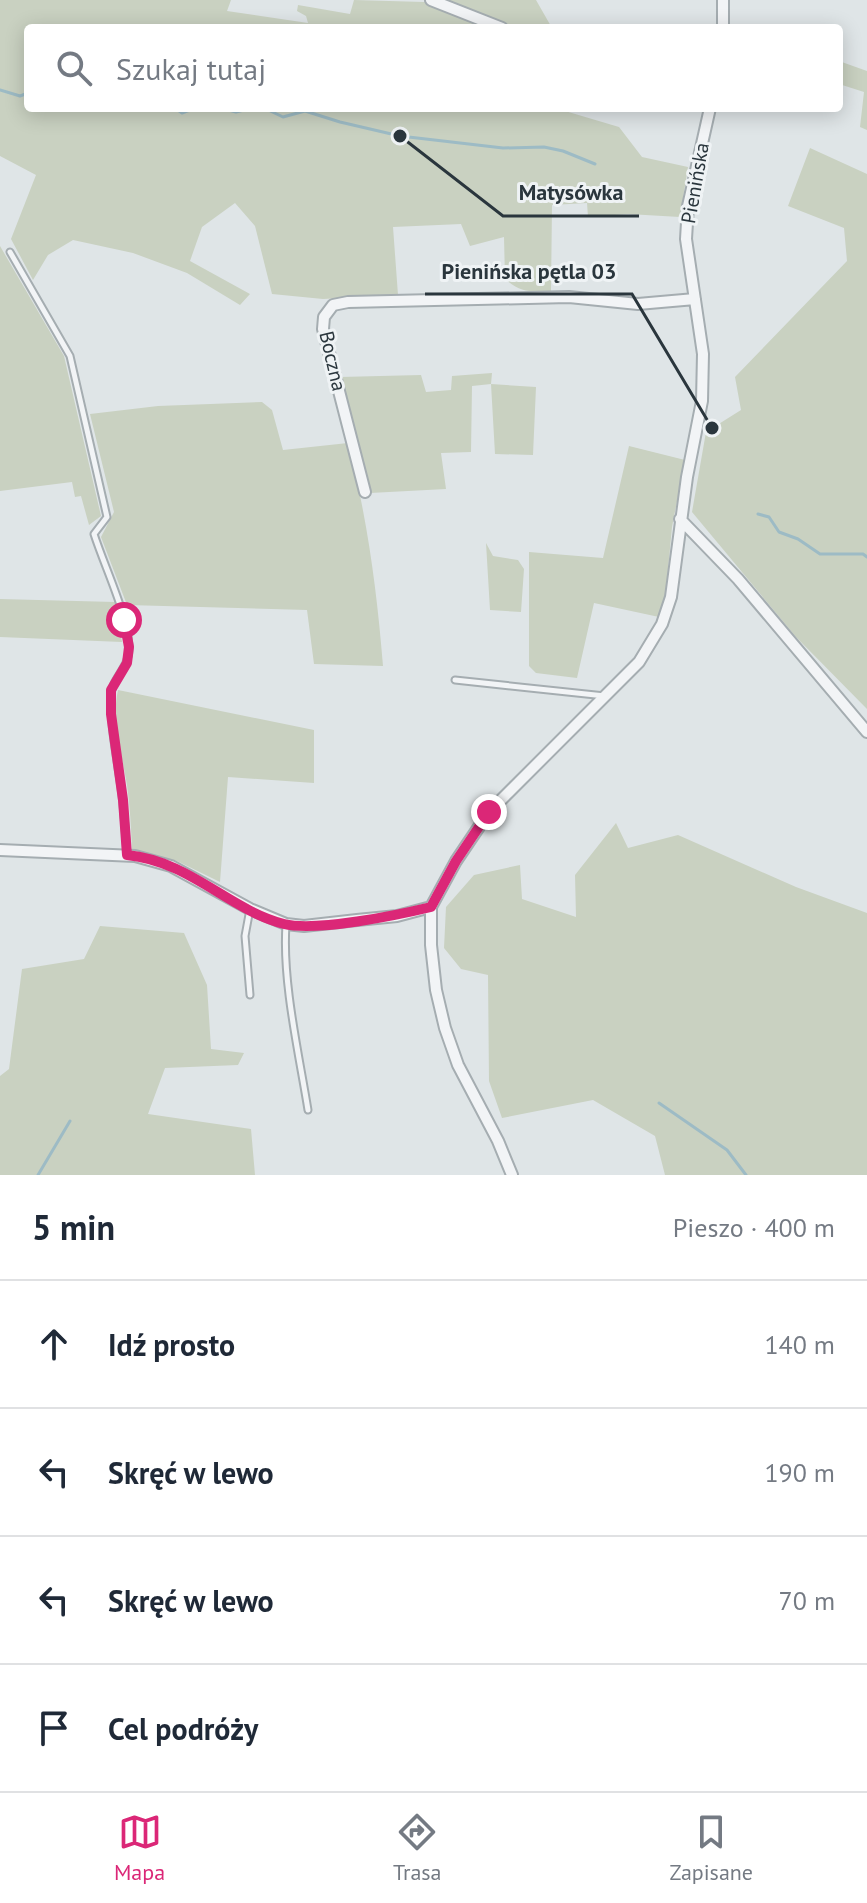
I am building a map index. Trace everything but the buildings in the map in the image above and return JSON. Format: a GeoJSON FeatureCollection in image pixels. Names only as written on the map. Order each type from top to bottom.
{"type":"FeatureCollection","features":[{"type":"Feature","properties":{"kind":"street"},"geometry":{"type":"LineString","coordinates":[[431,0],[492,24]]}},
{"type":"Feature","properties":{"kind":"street"},"geometry":{"type":"LineString","coordinates":[[723,0],[723,24]]}},
{"type":"Feature","properties":{"kind":"street","name":"Pienińska"},"geometry":{"type":"LineString","coordinates":[[431,907],[456,861],[489,812],[639,662],[662,624],[671,597],[680,519],[702,401],[703,354],[686,239],[688,206],[709,112]]}},
{"type":"Feature","properties":{"kind":"street","name":"Boczna"},"geometry":{"type":"LineString","coordinates":[[365,492],[323,329],[324,317],[333,305],[348,302],[569,297],[638,304],[695,299]]}},
{"type":"Feature","properties":{"kind":"street"},"geometry":{"type":"LineString","coordinates":[[680,519],[738,579],[867,732]]}},
{"type":"Feature","properties":{"kind":"street"},"geometry":{"type":"LineString","coordinates":[[0,850],[127,855],[171,866],[250,909],[286,924],[304,926],[397,916],[431,907],[435,975],[445,1028],[458,1065],[498,1141],[512,1175]]}},
{"type":"Feature","properties":{"kind":"lane"},"geometry":{"type":"LineString","coordinates":[[10,252],[70,356],[107,517],[94,534],[112,590],[118,599],[129,647],[127,663],[111,690],[127,855]]}},
{"type":"Feature","properties":{"kind":"lane"},"geometry":{"type":"LineString","coordinates":[[455,680],[606,696]]}},
{"type":"Feature","properties":{"kind":"lane"},"geometry":{"type":"LineString","coordinates":[[250,909],[245,936],[250,995]]}},
{"type":"Feature","properties":{"kind":"lane"},"geometry":{"type":"LineString","coordinates":[[286,924],[285,943],[295,1034],[308,1110]]}},
{"type":"Feature","properties":{"kind":"green space"},"geometry":{"type":"Polygon","coordinates":[[[0,0],[231,0],[227,11],[308,23],[306,16],[297,11],[298,5],[350,14],[354,0],[424,2],[479,24],[24,24],[24,112],[568,112],[619,127],[642,157],[688,167],[680,217],[628,214],[588,217],[587,203],[552,205],[551,291],[526,291],[511,284],[505,279],[504,237],[470,246],[461,224],[393,227],[398,295],[323,299],[272,294],[255,226],[235,203],[202,227],[190,261],[250,294],[240,305],[187,273],[133,253],[73,240],[48,255],[33,280],[11,239],[36,175],[0,156],[0,0]]]}},
{"type":"Feature","properties":{"kind":"green space"},"geometry":{"type":"Polygon","coordinates":[[[444,0],[536,0],[550,24],[507,24],[444,0]]]}},
{"type":"Feature","properties":{"kind":"green space"},"geometry":{"type":"Polygon","coordinates":[[[843,62],[867,71],[867,130],[860,127],[864,92],[843,85],[843,62]]]}},
{"type":"Feature","properties":{"kind":"green space"},"geometry":{"type":"Polygon","coordinates":[[[810,148],[867,174],[867,709],[796,637],[692,512],[706,432],[741,410],[735,377],[847,261],[844,228],[788,206],[810,148]]]}},
{"type":"Feature","properties":{"kind":"green space"},"geometry":{"type":"Polygon","coordinates":[[[0,246],[64,356],[101,516],[89,525],[81,496],[75,497],[72,482],[0,491],[0,246]]]}},
{"type":"Feature","properties":{"kind":"green space"},"geometry":{"type":"Polygon","coordinates":[[[492,373],[491,384],[472,386],[471,452],[441,453],[446,489],[370,493],[340,377],[421,375],[426,392],[451,390],[452,376],[492,373]]]}},
{"type":"Feature","properties":{"kind":"green space"},"geometry":{"type":"Polygon","coordinates":[[[491,384],[536,387],[533,455],[495,454],[491,384]]]}},
{"type":"Feature","properties":{"kind":"green space"},"geometry":{"type":"Polygon","coordinates":[[[262,402],[272,410],[283,450],[348,443],[370,554],[383,666],[314,664],[307,610],[127,605],[101,537],[114,512],[90,414],[158,406],[262,402]]]}},
{"type":"Feature","properties":{"kind":"green space"},"geometry":{"type":"Polygon","coordinates":[[[629,446],[685,460],[672,527],[665,601],[659,617],[594,603],[577,678],[536,673],[529,666],[529,552],[603,558],[629,446]]]}},
{"type":"Feature","properties":{"kind":"green space"},"geometry":{"type":"Polygon","coordinates":[[[486,543],[493,556],[518,560],[524,569],[521,612],[490,610],[486,543]]]}},
{"type":"Feature","properties":{"kind":"green space"},"geometry":{"type":"Polygon","coordinates":[[[0,599],[115,602],[122,642],[0,637],[0,599]]]}},
{"type":"Feature","properties":{"kind":"green space"},"geometry":{"type":"Polygon","coordinates":[[[118,690],[314,730],[314,783],[228,777],[220,882],[177,861],[132,849],[128,793],[116,726],[118,690]]]}},
{"type":"Feature","properties":{"kind":"green space"},"geometry":{"type":"Polygon","coordinates":[[[616,823],[628,848],[678,835],[796,887],[867,913],[867,1175],[665,1175],[655,1136],[593,1100],[502,1118],[489,1081],[488,975],[461,969],[444,948],[446,907],[474,875],[520,865],[522,899],[576,917],[575,875],[616,823]]]}},
{"type":"Feature","properties":{"kind":"green space"},"geometry":{"type":"Polygon","coordinates":[[[100,926],[184,933],[207,985],[211,1049],[244,1053],[238,1065],[165,1068],[148,1114],[251,1129],[255,1175],[0,1175],[0,1076],[9,1069],[22,969],[84,959],[100,926]]]}},
{"type":"Feature","properties":{"kind":"waterway"},"geometry":{"type":"LineString","coordinates":[[0,90],[24,94]]}},
{"type":"Feature","properties":{"kind":"waterway"},"geometry":{"type":"LineString","coordinates":[[181,112],[185,112]]}},
{"type":"Feature","properties":{"kind":"waterway"},"geometry":{"type":"LineString","coordinates":[[272,112],[283,117],[301,112]]}},
{"type":"Feature","properties":{"kind":"waterway"},"geometry":{"type":"LineString","coordinates":[[308,112],[400,136],[503,148],[544,147],[595,164]]}},
{"type":"Feature","properties":{"kind":"waterway"},"geometry":{"type":"LineString","coordinates":[[758,514],[769,517],[779,532],[798,539],[820,554],[863,554],[867,557]]}},
{"type":"Feature","properties":{"kind":"waterway"},"geometry":{"type":"LineString","coordinates":[[659,1103],[727,1150],[746,1175]]}},
{"type":"Feature","properties":{"kind":"waterway"},"geometry":{"type":"LineString","coordinates":[[38,1175],[70,1121]]}},
{"type":"Feature","properties":{"kind":"place","name":"Matysówka"},"geometry":{"type":"Point","coordinates":[400,136]}},
{"type":"Feature","properties":{"kind":"place","name":"Pienińska pętla 03"},"geometry":{"type":"Point","coordinates":[712,428]}},
{"type":"Feature","properties":{"kind":"route"},"geometry":{"type":"LineString","coordinates":[[124,620],[129,647],[127,663],[111,690],[111,714],[127,855],[171,866],[250,909],[286,924],[304,926],[397,916],[431,907],[456,861],[489,812]]}}]}
